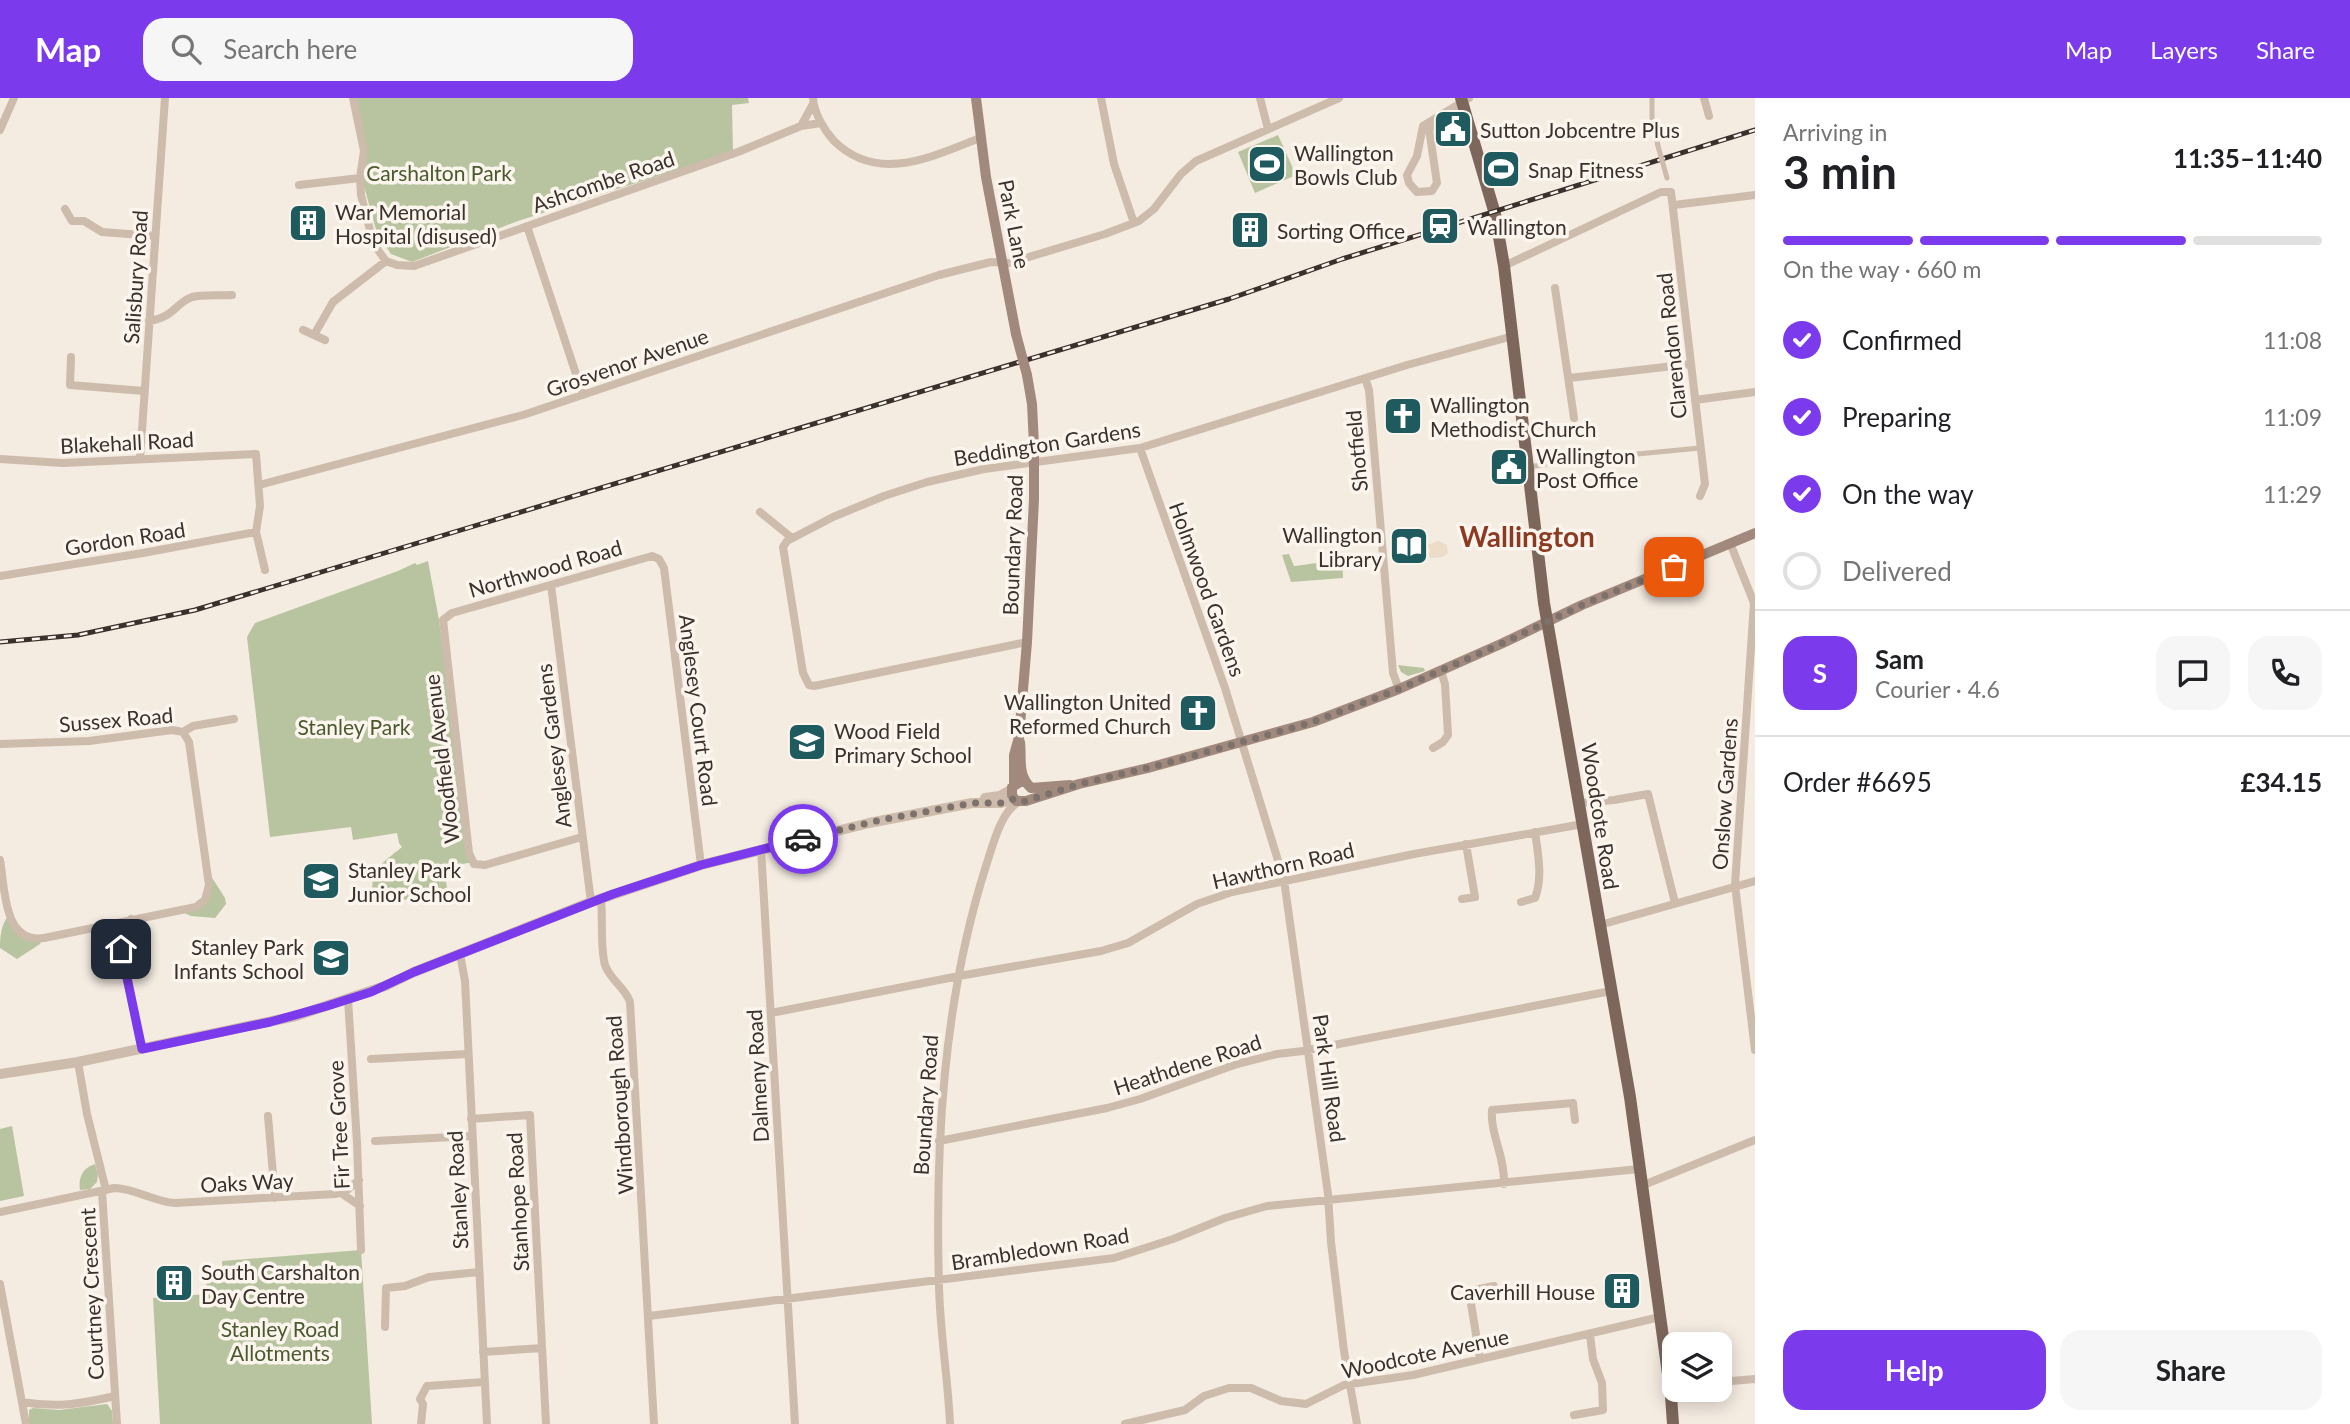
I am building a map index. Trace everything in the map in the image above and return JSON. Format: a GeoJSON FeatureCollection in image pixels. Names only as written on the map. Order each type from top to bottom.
{"type":"FeatureCollection","features":[{"type":"Feature","properties":{"kind":"main road","name":"Park Lane"},"geometry":{"type":"LineString","coordinates":[[976,98],[980,138],[1002,262],[1022,356]]}},
{"type":"Feature","properties":{"kind":"main road","name":"Woodcote Road"},"geometry":{"type":"LineString","coordinates":[[1464,102],[1495,214],[1504,267],[1548,620],[1634,1121],[1663,1332]]}},
{"type":"Feature","properties":{"kind":"main road","name":"Boundary Road"},"geometry":{"type":"LineString","coordinates":[[1021,792],[1014,755],[1019,737],[1027,642],[1034,462],[1032,404],[1022,356]]}},
{"type":"Feature","properties":{"kind":"main road"},"geometry":{"type":"LineString","coordinates":[[1021,792],[1080,784],[1313,722],[1399,689],[1548,620],[1755,533]]}},
{"type":"Feature","properties":{"kind":"main road","name":"Woodcote Road"},"geometry":{"type":"LineString","coordinates":[[1672,1402],[1673,1424]]}},
{"type":"Feature","properties":{"kind":"street"},"geometry":{"type":"LineString","coordinates":[[0,130],[14,98]]}},
{"type":"Feature","properties":{"kind":"street","name":"Salisbury Road"},"geometry":{"type":"LineString","coordinates":[[140,459],[165,98]]}},
{"type":"Feature","properties":{"kind":"street"},"geometry":{"type":"LineString","coordinates":[[314,335],[333,302],[386,261],[372,238],[364,209],[360,178],[363,151],[353,98]]}},
{"type":"Feature","properties":{"kind":"street"},"geometry":{"type":"LineString","coordinates":[[1101,98],[1114,164],[1133,223]]}},
{"type":"Feature","properties":{"kind":"street"},"geometry":{"type":"LineString","coordinates":[[1260,98],[1268,129]]}},
{"type":"Feature","properties":{"kind":"street","name":"Grosvenor Avenue"},"geometry":{"type":"LineString","coordinates":[[259,485],[523,415],[939,275],[991,262],[1009,263],[1133,223],[1154,209],[1190,165],[1339,98]]}},
{"type":"Feature","properties":{"kind":"street"},"geometry":{"type":"LineString","coordinates":[[1504,267],[1661,192],[1671,192],[1652,120],[1652,98]]}},
{"type":"Feature","properties":{"kind":"street"},"geometry":{"type":"LineString","coordinates":[[1704,98],[1709,116]]}},
{"type":"Feature","properties":{"kind":"street"},"geometry":{"type":"LineString","coordinates":[[813,101],[821,123],[843,149],[859,158],[880,164],[915,162],[980,138]]}},
{"type":"Feature","properties":{"kind":"street"},"geometry":{"type":"LineString","coordinates":[[802,126],[813,101]]}},
{"type":"Feature","properties":{"kind":"street"},"geometry":{"type":"LineString","coordinates":[[1464,102],[1429,129],[1437,183],[1432,191],[1417,192],[1409,183],[1407,175],[1416,156],[1420,131],[1431,120],[1464,102]]}},
{"type":"Feature","properties":{"kind":"street","name":"Ashcombe Road"},"geometry":{"type":"LineString","coordinates":[[386,261],[414,266],[738,152],[802,126],[821,123]]}},
{"type":"Feature","properties":{"kind":"street"},"geometry":{"type":"LineString","coordinates":[[299,185],[360,178]]}},
{"type":"Feature","properties":{"kind":"street","name":"Clarendon Road"},"geometry":{"type":"LineString","coordinates":[[1671,192],[1704,484],[1700,496]]}},
{"type":"Feature","properties":{"kind":"street"},"geometry":{"type":"LineString","coordinates":[[1674,205],[1755,195]]}},
{"type":"Feature","properties":{"kind":"street"},"geometry":{"type":"LineString","coordinates":[[65,209],[72,221],[84,221],[102,232],[155,236]]}},
{"type":"Feature","properties":{"kind":"street"},"geometry":{"type":"LineString","coordinates":[[527,226],[583,395]]}},
{"type":"Feature","properties":{"kind":"street"},"geometry":{"type":"LineString","coordinates":[[1555,288],[1574,418]]}},
{"type":"Feature","properties":{"kind":"street"},"geometry":{"type":"LineString","coordinates":[[149,321],[167,317],[194,296],[232,295]]}},
{"type":"Feature","properties":{"kind":"street"},"geometry":{"type":"LineString","coordinates":[[303,330],[325,340]]}},
{"type":"Feature","properties":{"kind":"street","name":"Beddington Gardens"},"geometry":{"type":"LineString","coordinates":[[792,538],[833,517],[909,488],[957,474],[1140,448],[1513,336]]}},
{"type":"Feature","properties":{"kind":"street"},"geometry":{"type":"LineString","coordinates":[[71,357],[70,385],[144,391]]}},
{"type":"Feature","properties":{"kind":"street"},"geometry":{"type":"LineString","coordinates":[[1569,378],[1691,364]]}},
{"type":"Feature","properties":{"kind":"street","name":"Shotfield"},"geometry":{"type":"LineString","coordinates":[[1366,378],[1392,665],[1399,689]]}},
{"type":"Feature","properties":{"kind":"street"},"geometry":{"type":"LineString","coordinates":[[1695,400],[1755,392]]}},
{"type":"Feature","properties":{"kind":"street","name":"Holmwood Gardens"},"geometry":{"type":"LineString","coordinates":[[1140,448],[1243,742]]}},
{"type":"Feature","properties":{"kind":"street"},"geometry":{"type":"LineString","coordinates":[[1564,461],[1700,448]]}},
{"type":"Feature","properties":{"kind":"street","name":"Blakehall Road"},"geometry":{"type":"LineString","coordinates":[[0,459],[63,463],[256,454],[259,485]]}},
{"type":"Feature","properties":{"kind":"street"},"geometry":{"type":"LineString","coordinates":[[1528,467],[1542,465]]}},
{"type":"Feature","properties":{"kind":"street"},"geometry":{"type":"LineString","coordinates":[[259,485],[260,506],[256,532],[265,570]]}},
{"type":"Feature","properties":{"kind":"street"},"geometry":{"type":"LineString","coordinates":[[760,513],[792,538],[784,544],[783,551],[803,673],[809,685],[1027,642]]}},
{"type":"Feature","properties":{"kind":"street","name":"Gordon Road"},"geometry":{"type":"LineString","coordinates":[[0,576],[143,554],[256,532]]}},
{"type":"Feature","properties":{"kind":"street","name":"Onslow Gardens"},"geometry":{"type":"LineString","coordinates":[[1730,543],[1754,603],[1748,765],[1735,886],[1752,994],[1755,1050]]}},
{"type":"Feature","properties":{"kind":"street","name":"Northwood Road"},"geometry":{"type":"LineString","coordinates":[[443,620],[452,613],[648,556],[659,559]]}},
{"type":"Feature","properties":{"kind":"street","name":"Anglesey Court Road"},"geometry":{"type":"LineString","coordinates":[[659,559],[664,568],[701,865]]}},
{"type":"Feature","properties":{"kind":"street","name":"Anglesey Gardens"},"geometry":{"type":"LineString","coordinates":[[551,585],[582,838],[596,900]]}},
{"type":"Feature","properties":{"kind":"street","name":"Woodfield Avenue"},"geometry":{"type":"LineString","coordinates":[[443,620],[469,853],[474,864],[485,865],[582,838]]}},
{"type":"Feature","properties":{"kind":"street"},"geometry":{"type":"LineString","coordinates":[[1433,748],[1443,742],[1448,732],[1445,684],[1441,671]]}},
{"type":"Feature","properties":{"kind":"street","name":"Sussex Road"},"geometry":{"type":"LineString","coordinates":[[0,744],[89,741],[177,729],[183,732],[193,726],[234,719]]}},
{"type":"Feature","properties":{"kind":"street"},"geometry":{"type":"LineString","coordinates":[[0,860],[11,920],[20,934],[28,938],[37,939],[201,904],[208,894],[209,885],[189,742],[183,732]]}},
{"type":"Feature","properties":{"kind":"street","name":"Park Hill Road"},"geometry":{"type":"LineString","coordinates":[[1243,742],[1284,880],[1328,1201],[1349,1385],[1357,1424]]}},
{"type":"Feature","properties":{"kind":"street"},"geometry":{"type":"LineString","coordinates":[[0,1074],[78,1062],[296,1016],[348,999],[596,900],[701,865],[876,821],[1021,792]]}},
{"type":"Feature","properties":{"kind":"street","name":"Boundary Road"},"geometry":{"type":"LineString","coordinates":[[950,1424],[939,1281],[939,1140],[951,1023],[976,900],[1002,821],[1021,792]]}},
{"type":"Feature","properties":{"kind":"street"},"geometry":{"type":"LineString","coordinates":[[1580,803],[1615,800],[1648,793],[1675,903]]}},
{"type":"Feature","properties":{"kind":"street","name":"Hawthorn Road"},"geometry":{"type":"LineString","coordinates":[[771,1013],[1115,948],[1214,897],[1284,880],[1466,844],[1584,824]]}},
{"type":"Feature","properties":{"kind":"street"},"geometry":{"type":"LineString","coordinates":[[1521,902],[1535,898],[1539,883],[1535,832]]}},
{"type":"Feature","properties":{"kind":"street"},"geometry":{"type":"LineString","coordinates":[[1462,900],[1475,897],[1466,844]]}},
{"type":"Feature","properties":{"kind":"street","name":"Dalmeny Road"},"geometry":{"type":"LineString","coordinates":[[761,849],[795,1424]]}},
{"type":"Feature","properties":{"kind":"street"},"geometry":{"type":"LineString","coordinates":[[1600,925],[1755,881]]}},
{"type":"Feature","properties":{"kind":"street","name":"Windborough Road"},"geometry":{"type":"LineString","coordinates":[[596,900],[605,964],[611,976],[625,990],[629,1002],[654,1424]]}},
{"type":"Feature","properties":{"kind":"street"},"geometry":{"type":"LineString","coordinates":[[118,939],[131,919]]}},
{"type":"Feature","properties":{"kind":"street"},"geometry":{"type":"LineString","coordinates":[[100,926],[118,939],[142,1049]]}},
{"type":"Feature","properties":{"kind":"street","name":"Stanley Road"},"geometry":{"type":"LineString","coordinates":[[460,954],[465,981],[487,1424]]}},
{"type":"Feature","properties":{"kind":"street","name":"Heathdene Road"},"geometry":{"type":"LineString","coordinates":[[939,1140],[1107,1108],[1237,1064],[1277,1054],[1611,991]]}},
{"type":"Feature","properties":{"kind":"street","name":"Fir Tree Grove"},"geometry":{"type":"LineString","coordinates":[[348,999],[361,1250]]}},
{"type":"Feature","properties":{"kind":"street"},"geometry":{"type":"LineString","coordinates":[[371,1059],[468,1054]]}},
{"type":"Feature","properties":{"kind":"street","name":"Courtney Crescent"},"geometry":{"type":"LineString","coordinates":[[78,1062],[104,1190],[117,1424]]}},
{"type":"Feature","properties":{"kind":"street"},"geometry":{"type":"LineString","coordinates":[[1504,1184],[1503,1161],[1491,1118],[1492,1110],[1573,1103],[1575,1120]]}},
{"type":"Feature","properties":{"kind":"street","name":"Stanhope Road"},"geometry":{"type":"LineString","coordinates":[[471,1119],[530,1115],[546,1424]]}},
{"type":"Feature","properties":{"kind":"street"},"geometry":{"type":"LineString","coordinates":[[268,1116],[275,1198]]}},
{"type":"Feature","properties":{"kind":"street"},"geometry":{"type":"LineString","coordinates":[[375,1141],[472,1136]]}},
{"type":"Feature","properties":{"kind":"street"},"geometry":{"type":"LineString","coordinates":[[1641,1186],[1755,1140]]}},
{"type":"Feature","properties":{"kind":"street","name":"Brambledown Road"},"geometry":{"type":"LineString","coordinates":[[649,1316],[1114,1258],[1267,1206],[1639,1169]]}},
{"type":"Feature","properties":{"kind":"street"},"geometry":{"type":"LineString","coordinates":[[359,1180],[341,1193],[360,1206]]}},
{"type":"Feature","properties":{"kind":"street","name":"Oaks Way"},"geometry":{"type":"LineString","coordinates":[[0,1212],[104,1190],[124,1189],[155,1200],[175,1203],[341,1193]]}},
{"type":"Feature","properties":{"kind":"street"},"geometry":{"type":"LineString","coordinates":[[385,1328],[386,1288],[405,1286],[429,1277],[479,1272]]}},
{"type":"Feature","properties":{"kind":"street"},"geometry":{"type":"LineString","coordinates":[[0,1284],[26,1424]]}},
{"type":"Feature","properties":{"kind":"street"},"geometry":{"type":"LineString","coordinates":[[1480,1359],[1469,1291],[1494,1286]]}},
{"type":"Feature","properties":{"kind":"street","name":"Woodcote Avenue"},"geometry":{"type":"LineString","coordinates":[[1125,1424],[1185,1410],[1204,1396],[1229,1388],[1251,1388],[1281,1401],[1299,1404],[1349,1385],[1413,1375],[1660,1317]]}},
{"type":"Feature","properties":{"kind":"street"},"geometry":{"type":"LineString","coordinates":[[1574,1415],[1603,1410],[1602,1382],[1593,1359],[1590,1335]]}},
{"type":"Feature","properties":{"kind":"street"},"geometry":{"type":"LineString","coordinates":[[482,1352],[542,1348]]}},
{"type":"Feature","properties":{"kind":"street"},"geometry":{"type":"LineString","coordinates":[[1732,1381],[1755,1379]]}},
{"type":"Feature","properties":{"kind":"street"},"geometry":{"type":"LineString","coordinates":[[421,1424],[424,1404],[420,1399],[427,1386],[484,1382]]}},
{"type":"Feature","properties":{"kind":"street","name":"Courtney Crescent"},"geometry":{"type":"LineString","coordinates":[[22,1402],[56,1406],[88,1403],[115,1396]]}},
{"type":"Feature","properties":{"kind":"green space","name":"Carshalton Park"},"geometry":{"type":"Polygon","coordinates":[[[354,98],[748,98],[749,103],[732,105],[733,152],[518,221],[412,262],[391,254],[377,233],[362,179],[365,153],[354,98]]]}},
{"type":"Feature","properties":{"kind":"green space","name":"Wallington Bowls Club"},"geometry":{"type":"Polygon","coordinates":[[[1278,135],[1296,175],[1255,193],[1238,152],[1278,135]]]}},
{"type":"Feature","properties":{"kind":"green space"},"geometry":{"type":"Polygon","coordinates":[[[1289,554],[1294,566],[1326,562],[1337,564],[1342,569],[1343,578],[1291,582],[1282,555],[1289,554]]]}},
{"type":"Feature","properties":{"kind":"green space","name":"Stanley Park"},"geometry":{"type":"Polygon","coordinates":[[[428,561],[439,620],[472,862],[454,866],[455,874],[445,876],[448,894],[373,904],[373,883],[377,870],[402,847],[397,833],[353,840],[351,827],[270,837],[247,637],[255,623],[415,563],[417,565],[428,561]]]}},
{"type":"Feature","properties":{"kind":"green space"},"geometry":{"type":"Polygon","coordinates":[[[1398,665],[1424,668],[1425,671],[1408,676],[1401,672],[1398,665]]]}},
{"type":"Feature","properties":{"kind":"green space"},"geometry":{"type":"Polygon","coordinates":[[[209,873],[226,904],[215,918],[191,916],[182,912],[200,907],[209,873]]]}},
{"type":"Feature","properties":{"kind":"green space"},"geometry":{"type":"Polygon","coordinates":[[[9,915],[13,928],[42,939],[40,944],[17,959],[0,948],[3,926],[9,915]]]}},
{"type":"Feature","properties":{"kind":"green space"},"geometry":{"type":"Polygon","coordinates":[[[12,1126],[24,1196],[0,1201],[0,1129],[12,1126]]]}},
{"type":"Feature","properties":{"kind":"green space"},"geometry":{"type":"Polygon","coordinates":[[[95,1164],[97,1182],[90,1189],[80,1190],[82,1174],[95,1164]]]}},
{"type":"Feature","properties":{"kind":"green space","name":"Stanley Road Allotments"},"geometry":{"type":"Polygon","coordinates":[[[361,1250],[372,1424],[160,1424],[153,1298],[207,1294],[206,1278],[223,1277],[222,1261],[361,1250]]]}},
{"type":"Feature","properties":{"kind":"green space"},"geometry":{"type":"Polygon","coordinates":[[[107,1404],[112,1411],[113,1424],[29,1424],[29,1410],[33,1408],[59,1410],[107,1404]]]}},
{"type":"Feature","properties":{"kind":"shaded area"},"geometry":{"type":"Polygon","coordinates":[[[1438,541],[1447,545],[1448,553],[1443,557],[1431,558],[1427,545],[1438,541]]]}},
{"type":"Feature","properties":{"kind":"tunnel"},"geometry":{"type":"LineString","coordinates":[[1542,465],[1564,461]]}},
{"type":"Feature","properties":{"kind":"railway"},"geometry":{"type":"LineString","coordinates":[[0,642],[78,635],[195,610],[1229,299],[1342,259],[1755,130]]}},
{"type":"Feature","properties":{"kind":"way so far"},"geometry":{"type":"LineString","coordinates":[[803,839],[876,821],[972,803],[1001,803],[1014,799],[1022,802],[1313,722],[1399,689],[1548,620],[1674,567]]}},
{"type":"Feature","properties":{"kind":"place","name":"Sutton Jobcentre Plus"},"geometry":{"type":"Point","coordinates":[1453,129]}},
{"type":"Feature","properties":{"kind":"place","name":"Wallington Bowls Club"},"geometry":{"type":"Point","coordinates":[1267,164]}},
{"type":"Feature","properties":{"kind":"place","name":"Snap Fitness"},"geometry":{"type":"Point","coordinates":[1501,169]}},
{"type":"Feature","properties":{"kind":"place","name":"War Memorial Hospital (disused)"},"geometry":{"type":"Point","coordinates":[308,223]}},
{"type":"Feature","properties":{"kind":"place","name":"Wallington"},"geometry":{"type":"Point","coordinates":[1440,226]}},
{"type":"Feature","properties":{"kind":"place","name":"Sorting Office"},"geometry":{"type":"Point","coordinates":[1250,230]}},
{"type":"Feature","properties":{"kind":"place","name":"Wallington Methodist Church"},"geometry":{"type":"Point","coordinates":[1403,416]}},
{"type":"Feature","properties":{"kind":"place","name":"Wallington Post Office"},"geometry":{"type":"Point","coordinates":[1509,467]}},
{"type":"Feature","properties":{"kind":"place","name":"Wallington Library"},"geometry":{"type":"Point","coordinates":[1409,546]}},
{"type":"Feature","properties":{"kind":"place","name":"Wallington United Reformed Church"},"geometry":{"type":"Point","coordinates":[1198,713]}},
{"type":"Feature","properties":{"kind":"place","name":"Wood Field Primary School"},"geometry":{"type":"Point","coordinates":[807,742]}},
{"type":"Feature","properties":{"kind":"place","name":"Stanley Park Junior School"},"geometry":{"type":"Point","coordinates":[321,881]}},
{"type":"Feature","properties":{"kind":"place","name":"Stanley Park Infants School"},"geometry":{"type":"Point","coordinates":[331,958]}},
{"type":"Feature","properties":{"kind":"place","name":"South Carshalton Day Centre"},"geometry":{"type":"Point","coordinates":[174,1283]}},
{"type":"Feature","properties":{"kind":"place","name":"Caverhill House"},"geometry":{"type":"Point","coordinates":[1622,1291]}},
{"type":"Feature","properties":{"kind":"district","name":"Wallington"},"geometry":{"type":"Point","coordinates":[1527,536]}},
{"type":"Feature","properties":{"kind":"route"},"geometry":{"type":"LineString","coordinates":[[121,949],[142,1049],[296,1016],[371,992],[520,929],[613,894],[701,865],[803,839]]}}]}
